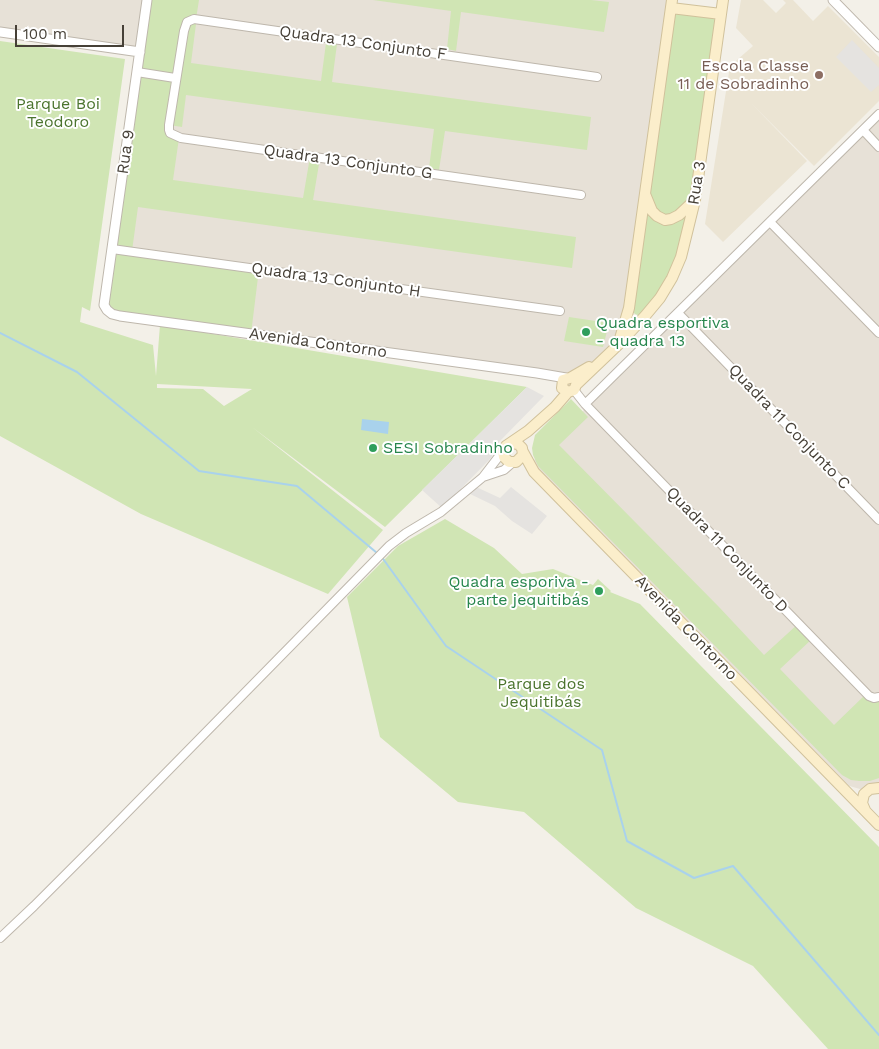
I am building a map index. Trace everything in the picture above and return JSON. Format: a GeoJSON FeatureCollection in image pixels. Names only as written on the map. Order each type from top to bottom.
{"type":"FeatureCollection","features":[{"type":"Feature","properties":{"kind":"main road","name":"Rua 3"},"geometry":{"type":"LineString","coordinates":[[568,385],[603,359],[645,316],[660,298],[672,278],[681,257],[695,200],[723,0]]}},
{"type":"Feature","properties":{"kind":"main road"},"geometry":{"type":"LineString","coordinates":[[618,345],[629,308],[671,4],[721,14]]}},
{"type":"Feature","properties":{"kind":"main road"},"geometry":{"type":"LineString","coordinates":[[644,193],[652,211],[665,220],[679,215],[695,200]]}},
{"type":"Feature","properties":{"kind":"main road"},"geometry":{"type":"LineString","coordinates":[[629,308],[638,316],[645,316]]}},
{"type":"Feature","properties":{"kind":"main road"},"geometry":{"type":"LineString","coordinates":[[528,430],[519,461],[512,463],[504,458],[502,453],[506,446],[542,418],[568,385]]}},
{"type":"Feature","properties":{"kind":"main road"},"geometry":{"type":"LineString","coordinates":[[511,443],[518,444],[523,450]]}},
{"type":"Feature","properties":{"kind":"main road","name":"Avenida Contorno"},"geometry":{"type":"LineString","coordinates":[[523,450],[534,472],[879,825]]}},
{"type":"Feature","properties":{"kind":"main road","name":"Avenida Contorno"},"geometry":{"type":"LineString","coordinates":[[512,463],[534,472]]}},
{"type":"Feature","properties":{"kind":"main road"},"geometry":{"type":"LineString","coordinates":[[839,783],[876,788]]}},
{"type":"Feature","properties":{"kind":"main road"},"geometry":{"type":"LineString","coordinates":[[876,788],[862,798],[862,803],[865,811],[879,816]]}},
{"type":"Feature","properties":{"kind":"street","name":"Rua 9"},"geometry":{"type":"LineString","coordinates":[[104,305],[147,0]]}},
{"type":"Feature","properties":{"kind":"street"},"geometry":{"type":"LineString","coordinates":[[833,0],[879,47]]}},
{"type":"Feature","properties":{"kind":"street","name":"Quadra 13 Conjunto F"},"geometry":{"type":"LineString","coordinates":[[175,78],[184,31],[187,22],[194,19],[597,77]]}},
{"type":"Feature","properties":{"kind":"street"},"geometry":{"type":"LineString","coordinates":[[0,32],[140,52]]}},
{"type":"Feature","properties":{"kind":"street"},"geometry":{"type":"LineString","coordinates":[[137,72],[175,78]]}},
{"type":"Feature","properties":{"kind":"street","name":"Quadra 13 Conjunto G"},"geometry":{"type":"LineString","coordinates":[[175,78],[168,130],[177,137],[581,195]]}},
{"type":"Feature","properties":{"kind":"street"},"geometry":{"type":"LineString","coordinates":[[586,404],[879,114]]}},
{"type":"Feature","properties":{"kind":"street"},"geometry":{"type":"LineString","coordinates":[[863,130],[879,147]]}},
{"type":"Feature","properties":{"kind":"street"},"geometry":{"type":"LineString","coordinates":[[770,222],[879,333]]}},
{"type":"Feature","properties":{"kind":"street","name":"Quadra 13 Conjunto H"},"geometry":{"type":"LineString","coordinates":[[112,249],[560,311]]}},
{"type":"Feature","properties":{"kind":"street","name":"Avenida Contorno"},"geometry":{"type":"LineString","coordinates":[[104,305],[112,314],[120,316],[537,373],[568,385]]}},
{"type":"Feature","properties":{"kind":"street","name":"Quadra 11 Conjunto C"},"geometry":{"type":"LineString","coordinates":[[678,313],[879,520]]}},
{"type":"Feature","properties":{"kind":"street","name":"Quadra 11 Conjunto D"},"geometry":{"type":"LineString","coordinates":[[568,385],[869,696],[879,697]]}},
{"type":"Feature","properties":{"kind":"street"},"geometry":{"type":"LineString","coordinates":[[0,938],[41,900],[389,546],[406,533],[441,512],[483,477],[502,453]]}},
{"type":"Feature","properties":{"kind":"street"},"geometry":{"type":"LineString","coordinates":[[483,477],[504,470],[512,463]]}},
{"type":"Feature","properties":{"kind":"shaded area"},"geometry":{"type":"Polygon","coordinates":[[[0,0],[671,0],[627,307],[618,345],[570,378],[120,316],[140,52],[0,32],[0,0]]]}},
{"type":"Feature","properties":{"kind":"shaded area"},"geometry":{"type":"Polygon","coordinates":[[[741,0],[763,0],[776,13],[786,3],[783,0],[793,0],[813,21],[828,6],[879,57],[879,101],[814,166],[751,103],[807,161],[723,242],[705,224],[730,66],[753,46],[736,28],[741,0]]]}},
{"type":"Feature","properties":{"kind":"shaded area"},"geometry":{"type":"Polygon","coordinates":[[[852,40],[879,68],[879,85],[871,92],[836,57],[852,40]]]}},
{"type":"Feature","properties":{"kind":"shaded area"},"geometry":{"type":"Polygon","coordinates":[[[879,114],[879,787],[867,791],[839,783],[530,464],[879,114]]]}},
{"type":"Feature","properties":{"kind":"shaded area"},"geometry":{"type":"Polygon","coordinates":[[[527,387],[544,396],[499,442],[491,458],[442,508],[422,490],[527,387]]]}},
{"type":"Feature","properties":{"kind":"shaded area"},"geometry":{"type":"Polygon","coordinates":[[[474,486],[500,498],[511,487],[547,516],[532,534],[512,521],[495,506],[466,492],[474,486]]]}},
{"type":"Feature","properties":{"kind":"green space"},"geometry":{"type":"Polygon","coordinates":[[[147,0],[199,0],[196,19],[188,22],[196,24],[191,63],[321,81],[326,43],[337,44],[332,82],[591,117],[587,150],[445,131],[439,170],[429,168],[434,129],[186,95],[182,127],[169,125],[179,138],[173,180],[303,198],[310,157],[320,158],[313,200],[576,237],[572,268],[138,207],[132,251],[259,269],[251,334],[107,310],[147,0]]]}},
{"type":"Feature","properties":{"kind":"green space"},"geometry":{"type":"Polygon","coordinates":[[[373,0],[591,0],[609,2],[604,32],[461,12],[456,51],[447,49],[451,11],[373,0]]]}},
{"type":"Feature","properties":{"kind":"green space"},"geometry":{"type":"Polygon","coordinates":[[[671,8],[721,14],[695,200],[672,278],[640,316],[629,308],[671,8]]]}},
{"type":"Feature","properties":{"kind":"green space","name":"Parque Boi Teodoro"},"geometry":{"type":"Polygon","coordinates":[[[0,41],[125,59],[90,311],[82,307],[80,322],[153,345],[156,376],[160,325],[527,387],[385,527],[252,427],[383,530],[328,594],[141,514],[0,436],[0,41]],[[157,384],[157,388],[203,389],[224,406],[252,389],[157,384]]]}},
{"type":"Feature","properties":{"kind":"green space","name":"Quadra esportiva - quadra 13"},"geometry":{"type":"Polygon","coordinates":[[[569,317],[609,323],[603,347],[564,341],[569,317]]]}},
{"type":"Feature","properties":{"kind":"green space"},"geometry":{"type":"Polygon","coordinates":[[[571,399],[588,417],[559,445],[764,655],[798,624],[813,638],[780,669],[834,725],[864,696],[879,697],[879,778],[870,781],[859,781],[851,780],[842,775],[538,466],[532,448],[535,435],[571,399]]]}},
{"type":"Feature","properties":{"kind":"green space","name":"Parque dos Jequitibás"},"geometry":{"type":"Polygon","coordinates":[[[445,519],[494,548],[522,574],[553,569],[593,585],[598,579],[610,592],[640,604],[879,847],[879,1049],[828,1049],[753,966],[636,908],[524,812],[458,802],[380,737],[347,597],[398,546],[445,519]]]}},
{"type":"Feature","properties":{"kind":"water"},"geometry":{"type":"Polygon","coordinates":[[[362,419],[389,422],[388,434],[361,430],[362,419]]]}},
{"type":"Feature","properties":{"kind":"waterway"},"geometry":{"type":"LineString","coordinates":[[0,333],[77,372],[199,471],[297,486],[377,553]]}},
{"type":"Feature","properties":{"kind":"waterway"},"geometry":{"type":"LineString","coordinates":[[381,556],[446,646],[602,750],[627,841],[694,878],[733,866],[879,1035]]}},
{"type":"Feature","properties":{"kind":"place","name":"Escola Classe 11 de Sobradinho"},"geometry":{"type":"Point","coordinates":[819,75]}},
{"type":"Feature","properties":{"kind":"place","name":"Quadra esportiva - quadra 13"},"geometry":{"type":"Point","coordinates":[586,332]}},
{"type":"Feature","properties":{"kind":"place","name":"SESI Sobradinho"},"geometry":{"type":"Point","coordinates":[373,448]}},
{"type":"Feature","properties":{"kind":"place","name":"Quadra esporiva - parte jequitibás"},"geometry":{"type":"Point","coordinates":[599,591]}}]}
